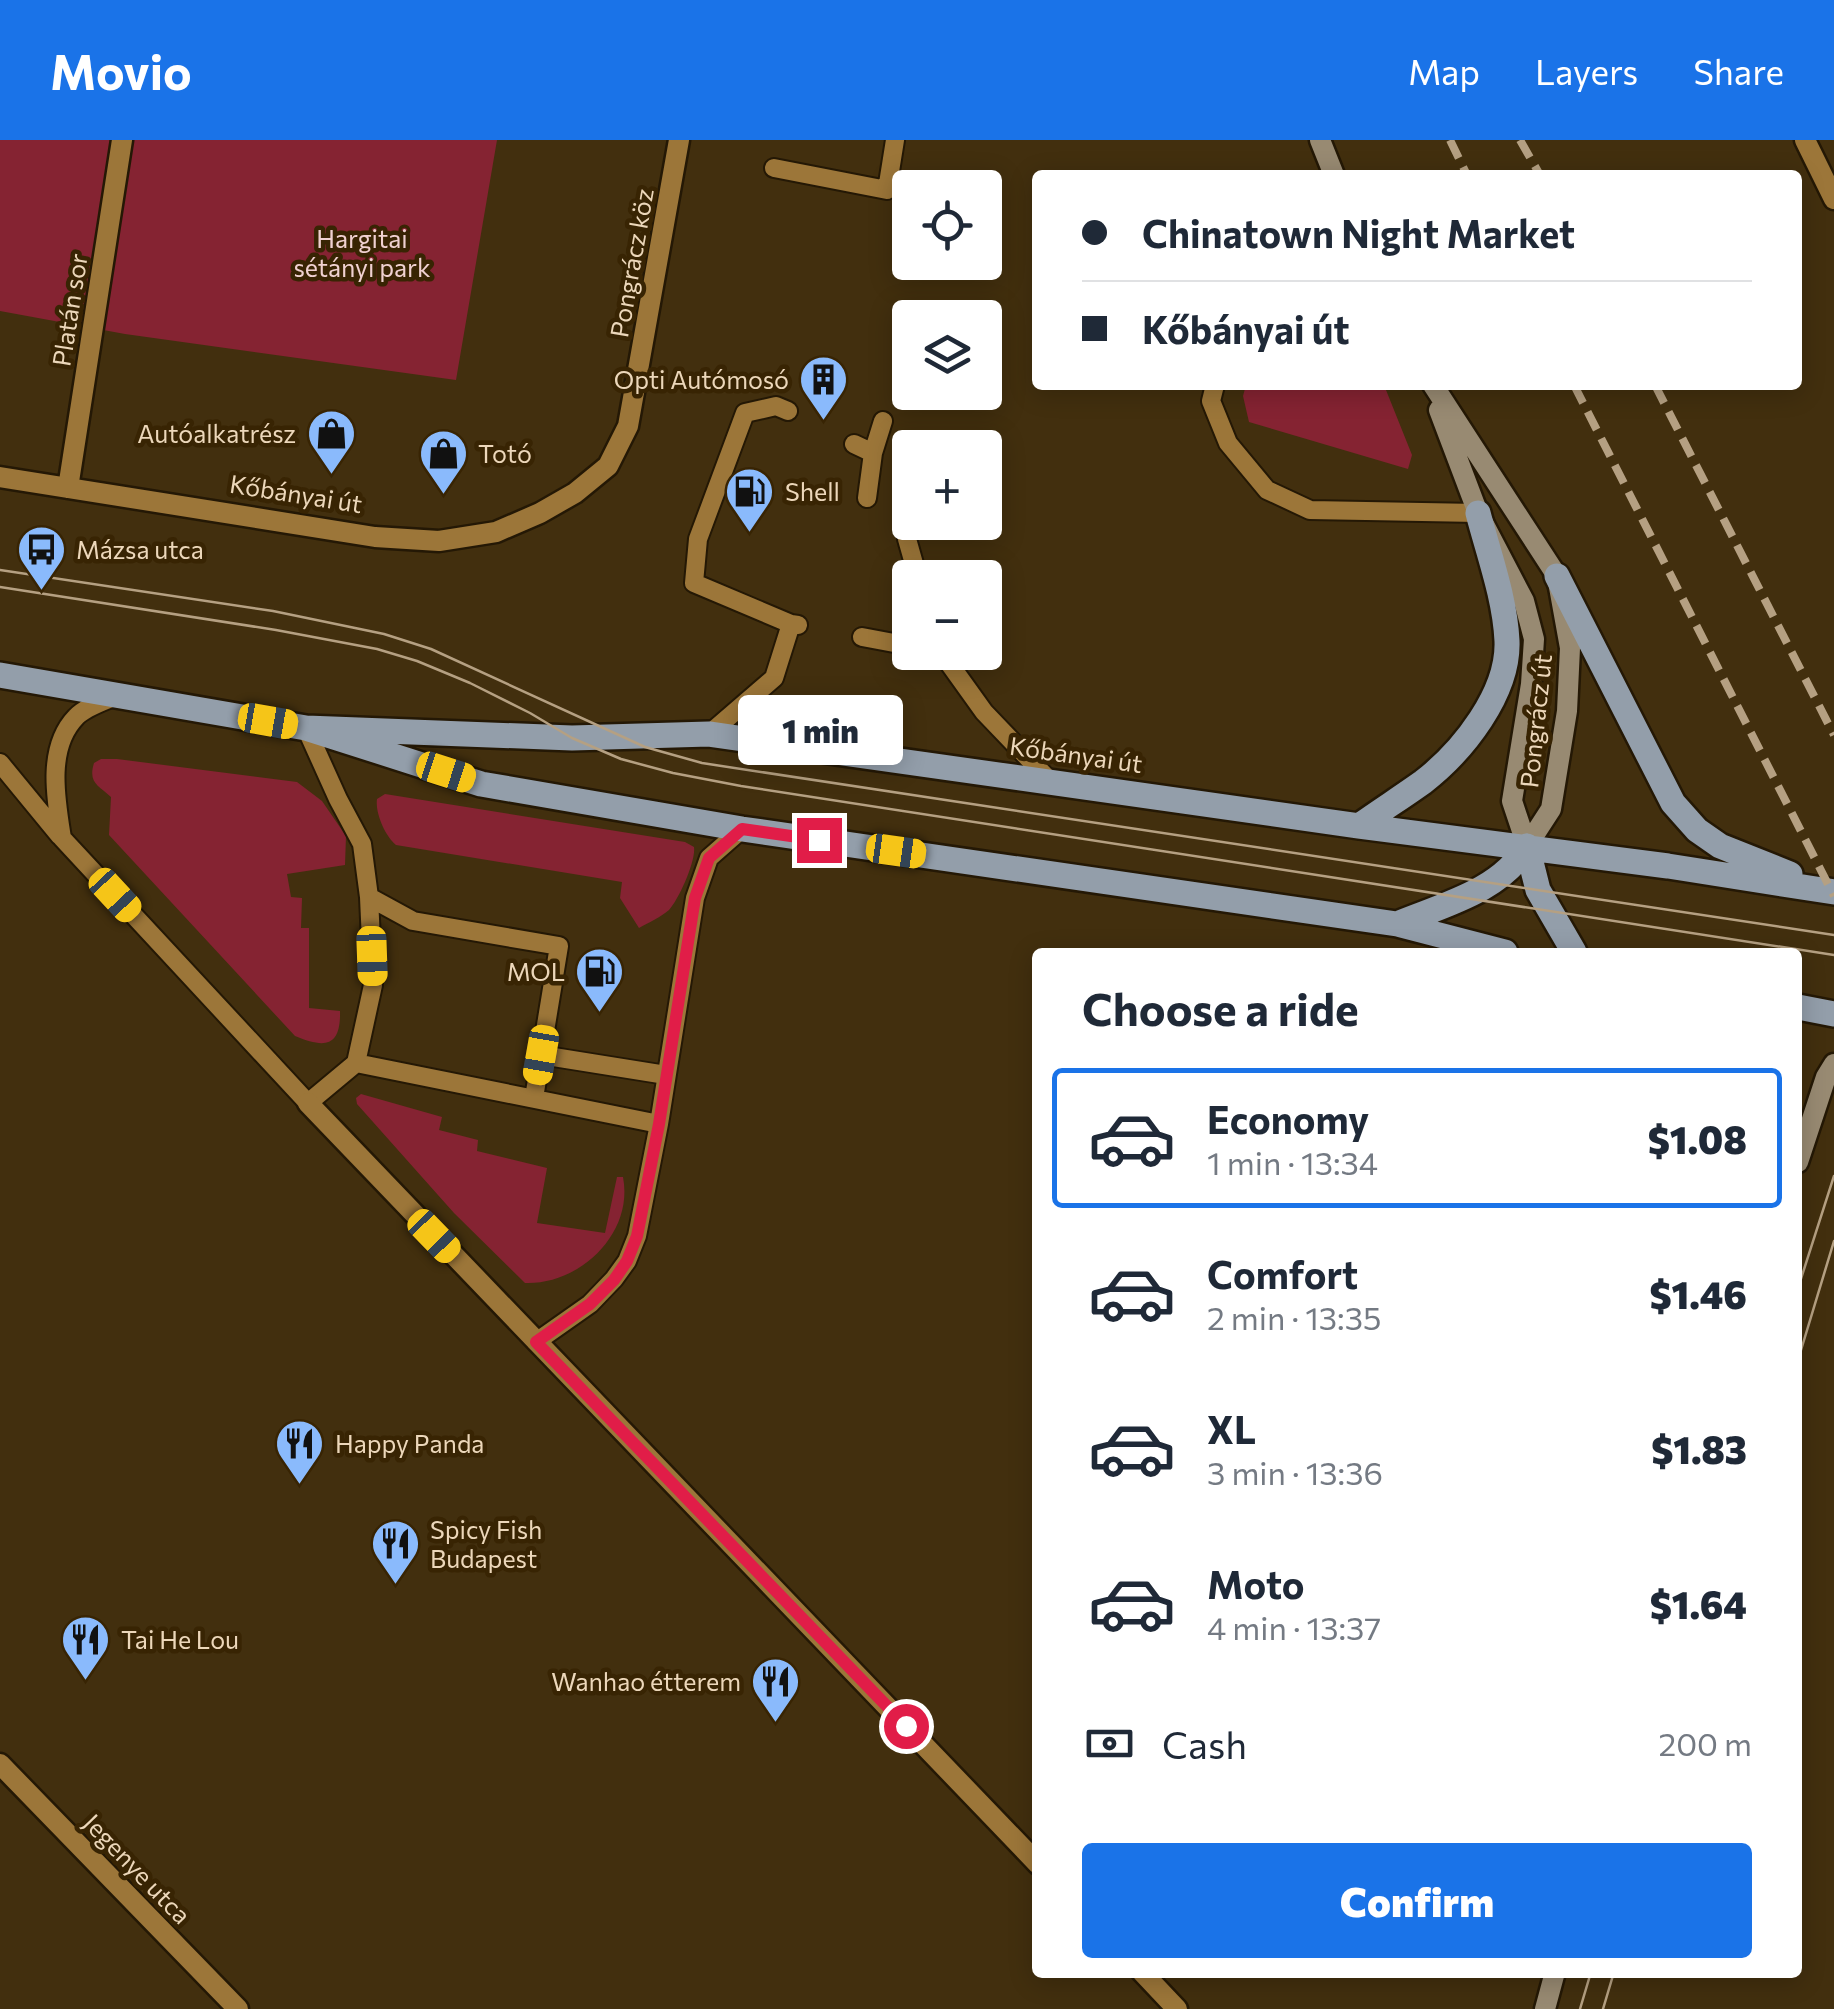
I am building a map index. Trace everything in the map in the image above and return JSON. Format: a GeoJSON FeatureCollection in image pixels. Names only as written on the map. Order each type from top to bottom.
{"type":"FeatureCollection","features":[{"type":"Feature","properties":{"kind":"main road"},"geometry":{"type":"LineString","coordinates":[[1359,826],[1441,766],[1491,704],[1504,674],[1504,613],[1478,514]]}},
{"type":"Feature","properties":{"kind":"main road"},"geometry":{"type":"LineString","coordinates":[[1558,576],[1673,802],[1697,830],[1749,859],[1834,891]]}},
{"type":"Feature","properties":{"kind":"main road","name":"Kőbányai út"},"geometry":{"type":"LineString","coordinates":[[0,674],[306,728],[480,784],[742,829],[1397,924],[1490,948]]}},
{"type":"Feature","properties":{"kind":"main road","name":"Kőbányai út"},"geometry":{"type":"LineString","coordinates":[[306,728],[572,738],[709,734],[1834,891]]}},
{"type":"Feature","properties":{"kind":"main road"},"geometry":{"type":"LineString","coordinates":[[1397,924],[1476,892],[1508,871],[1527,846]]}},
{"type":"Feature","properties":{"kind":"main road"},"geometry":{"type":"LineString","coordinates":[[1527,846],[1538,890],[1572,948]]}},
{"type":"Feature","properties":{"kind":"main road"},"geometry":{"type":"LineString","coordinates":[[1802,1008],[1834,1014]]}},
{"type":"Feature","properties":{"kind":"street","name":"Platán sor"},"geometry":{"type":"LineString","coordinates":[[68,488],[122,140]]}},
{"type":"Feature","properties":{"kind":"street","name":"Pongrácz köz"},"geometry":{"type":"LineString","coordinates":[[575,493],[608,466],[628,426],[679,140]]}},
{"type":"Feature","properties":{"kind":"street"},"geometry":{"type":"LineString","coordinates":[[1320,140],[1328,170]]}},
{"type":"Feature","properties":{"kind":"street"},"geometry":{"type":"LineString","coordinates":[[1805,140],[1834,199]]}},
{"type":"Feature","properties":{"kind":"street","name":"Pongrácz út"},"geometry":{"type":"LineString","coordinates":[[1433,390],[1478,514],[1524,600],[1534,639],[1532,684],[1512,801],[1527,846]]}},
{"type":"Feature","properties":{"kind":"street","name":"Pongrácz út"},"geometry":{"type":"LineString","coordinates":[[1434,390],[1558,576],[1570,648],[1567,711],[1551,809],[1527,846]]}},
{"type":"Feature","properties":{"kind":"street","name":"Kőbányai út"},"geometry":{"type":"LineString","coordinates":[[0,477],[375,537],[439,541],[496,532],[540,514],[575,493]]}},
{"type":"Feature","properties":{"kind":"street"},"geometry":{"type":"LineString","coordinates":[[1802,1150],[1834,1064]]}},
{"type":"Feature","properties":{"kind":"street"},"geometry":{"type":"LineString","coordinates":[[308,1103],[1032,1858]]}},
{"type":"Feature","properties":{"kind":"street","name":"Jegenye utca"},"geometry":{"type":"LineString","coordinates":[[0,1764],[238,2009]]}},
{"type":"Feature","properties":{"kind":"street"},"geometry":{"type":"LineString","coordinates":[[1148,1978],[1177,2009]]}},
{"type":"Feature","properties":{"kind":"street"},"geometry":{"type":"LineString","coordinates":[[1545,2009],[1554,1978]]}},
{"type":"Feature","properties":{"kind":"lane"},"geometry":{"type":"LineString","coordinates":[[774,168],[887,190],[896,140]]}},
{"type":"Feature","properties":{"kind":"lane"},"geometry":{"type":"LineString","coordinates":[[1214,390],[1211,401],[1228,443],[1267,490],[1310,510],[1478,514]]}},
{"type":"Feature","properties":{"kind":"lane"},"geometry":{"type":"LineString","coordinates":[[709,734],[774,678],[796,625],[694,583],[698,539],[745,413],[776,406],[788,412]]}},
{"type":"Feature","properties":{"kind":"lane"},"geometry":{"type":"LineString","coordinates":[[866,498],[882,421]]}},
{"type":"Feature","properties":{"kind":"lane"},"geometry":{"type":"LineString","coordinates":[[854,444],[873,453]]}},
{"type":"Feature","properties":{"kind":"lane"},"geometry":{"type":"LineString","coordinates":[[862,637],[892,643]]}},
{"type":"Feature","properties":{"kind":"lane"},"geometry":{"type":"LineString","coordinates":[[954,670],[984,712],[1050,782]]}},
{"type":"Feature","properties":{"kind":"lane"},"geometry":{"type":"LineString","coordinates":[[62,838],[55,794],[56,763],[63,737],[77,715],[118,694]]}},
{"type":"Feature","properties":{"kind":"lane"},"geometry":{"type":"LineString","coordinates":[[0,763],[62,838],[308,1103],[356,1062],[373,985],[362,844],[306,728]]}},
{"type":"Feature","properties":{"kind":"lane"},"geometry":{"type":"LineString","coordinates":[[536,1342],[590,1304],[627,1261],[637,1236],[659,1124],[695,898],[709,858],[742,829]]}},
{"type":"Feature","properties":{"kind":"lane"},"geometry":{"type":"LineString","coordinates":[[369,897],[413,921],[559,946],[534,1098]]}},
{"type":"Feature","properties":{"kind":"lane"},"geometry":{"type":"LineString","coordinates":[[541,1055],[666,1075]]}},
{"type":"Feature","properties":{"kind":"lane"},"geometry":{"type":"LineString","coordinates":[[356,1062],[659,1124]]}},
{"type":"Feature","properties":{"kind":"green space","name":"Hargitai sétányi park"},"geometry":{"type":"Polygon","coordinates":[[[0,140],[497,140],[456,380],[125,334],[0,311],[0,140]]]}},
{"type":"Feature","properties":{"kind":"green space"},"geometry":{"type":"Polygon","coordinates":[[[1245,390],[1386,390],[1412,455],[1408,469],[1249,422],[1245,390]]]}},
{"type":"Feature","properties":{"kind":"green space"},"geometry":{"type":"Polygon","coordinates":[[[101,759],[297,782],[322,801],[346,836],[345,865],[287,874],[291,897],[302,898],[301,928],[309,928],[309,1008],[340,1011],[334,1038],[322,1043],[295,1036],[109,835],[111,797],[92,775],[94,763],[101,759]]]}},
{"type":"Feature","properties":{"kind":"green space"},"geometry":{"type":"Polygon","coordinates":[[[385,794],[685,842],[694,847],[692,861],[669,910],[639,928],[620,898],[622,882],[396,845],[378,811],[377,799],[385,794]]]}},
{"type":"Feature","properties":{"kind":"green space"},"geometry":{"type":"Polygon","coordinates":[[[361,1094],[442,1117],[439,1130],[478,1140],[477,1151],[547,1168],[537,1223],[605,1233],[617,1177],[623,1177],[620,1218],[611,1236],[583,1265],[565,1275],[525,1283],[454,1213],[357,1104],[356,1098],[361,1094]]]}},
{"type":"Feature","properties":{"kind":"tram line"},"geometry":{"type":"LineString","coordinates":[[0,570],[273,611],[384,634],[431,649],[645,747],[702,763],[1834,935]]}},
{"type":"Feature","properties":{"kind":"tram line"},"geometry":{"type":"LineString","coordinates":[[0,587],[377,649],[470,683],[572,738],[621,759],[673,773],[1789,948]]}},
{"type":"Feature","properties":{"kind":"tram line"},"geometry":{"type":"LineString","coordinates":[[1802,950],[1834,955]]}},
{"type":"Feature","properties":{"kind":"tram line"},"geometry":{"type":"LineString","coordinates":[[1802,1276],[1834,1176]]}},
{"type":"Feature","properties":{"kind":"tram line"},"geometry":{"type":"LineString","coordinates":[[1802,1347],[1834,1241]]}},
{"type":"Feature","properties":{"kind":"tram line"},"geometry":{"type":"LineString","coordinates":[[1580,2009],[1589,1978]]}},
{"type":"Feature","properties":{"kind":"tram line"},"geometry":{"type":"LineString","coordinates":[[1603,2009],[1612,1978]]}},
{"type":"Feature","properties":{"kind":"railway"},"geometry":{"type":"LineString","coordinates":[[1450,140],[1465,170]]}},
{"type":"Feature","properties":{"kind":"railway"},"geometry":{"type":"LineString","coordinates":[[1520,140],[1537,170]]}},
{"type":"Feature","properties":{"kind":"railway"},"geometry":{"type":"LineString","coordinates":[[1577,390],[1834,896]]}},
{"type":"Feature","properties":{"kind":"railway"},"geometry":{"type":"LineString","coordinates":[[1658,390],[1834,735]]}},
{"type":"Feature","properties":{"kind":"place","name":"Opti Autómosó"},"geometry":{"type":"Point","coordinates":[824,422]}},
{"type":"Feature","properties":{"kind":"place","name":"Autóalkatrész"},"geometry":{"type":"Point","coordinates":[331,476]}},
{"type":"Feature","properties":{"kind":"place","name":"Totó"},"geometry":{"type":"Point","coordinates":[443,496]}},
{"type":"Feature","properties":{"kind":"place","name":"Shell"},"geometry":{"type":"Point","coordinates":[750,534]}},
{"type":"Feature","properties":{"kind":"place","name":"Mázsa utca"},"geometry":{"type":"Point","coordinates":[41,592]}},
{"type":"Feature","properties":{"kind":"place","name":"MOL"},"geometry":{"type":"Point","coordinates":[600,1014]}},
{"type":"Feature","properties":{"kind":"place","name":"Happy Panda"},"geometry":{"type":"Point","coordinates":[300,1486]}},
{"type":"Feature","properties":{"kind":"place","name":"Spicy Fish Budapest"},"geometry":{"type":"Point","coordinates":[395,1586]}},
{"type":"Feature","properties":{"kind":"place","name":"Tai He Lou"},"geometry":{"type":"Point","coordinates":[86,1682]}},
{"type":"Feature","properties":{"kind":"place","name":"Wanhao étterem"},"geometry":{"type":"Point","coordinates":[776,1724]}},
{"type":"Feature","properties":{"kind":"route"},"geometry":{"type":"LineString","coordinates":[[819,840],[742,829],[709,858],[695,898],[637,1236],[614,1280],[590,1304],[536,1342],[906,1726]]}}]}
